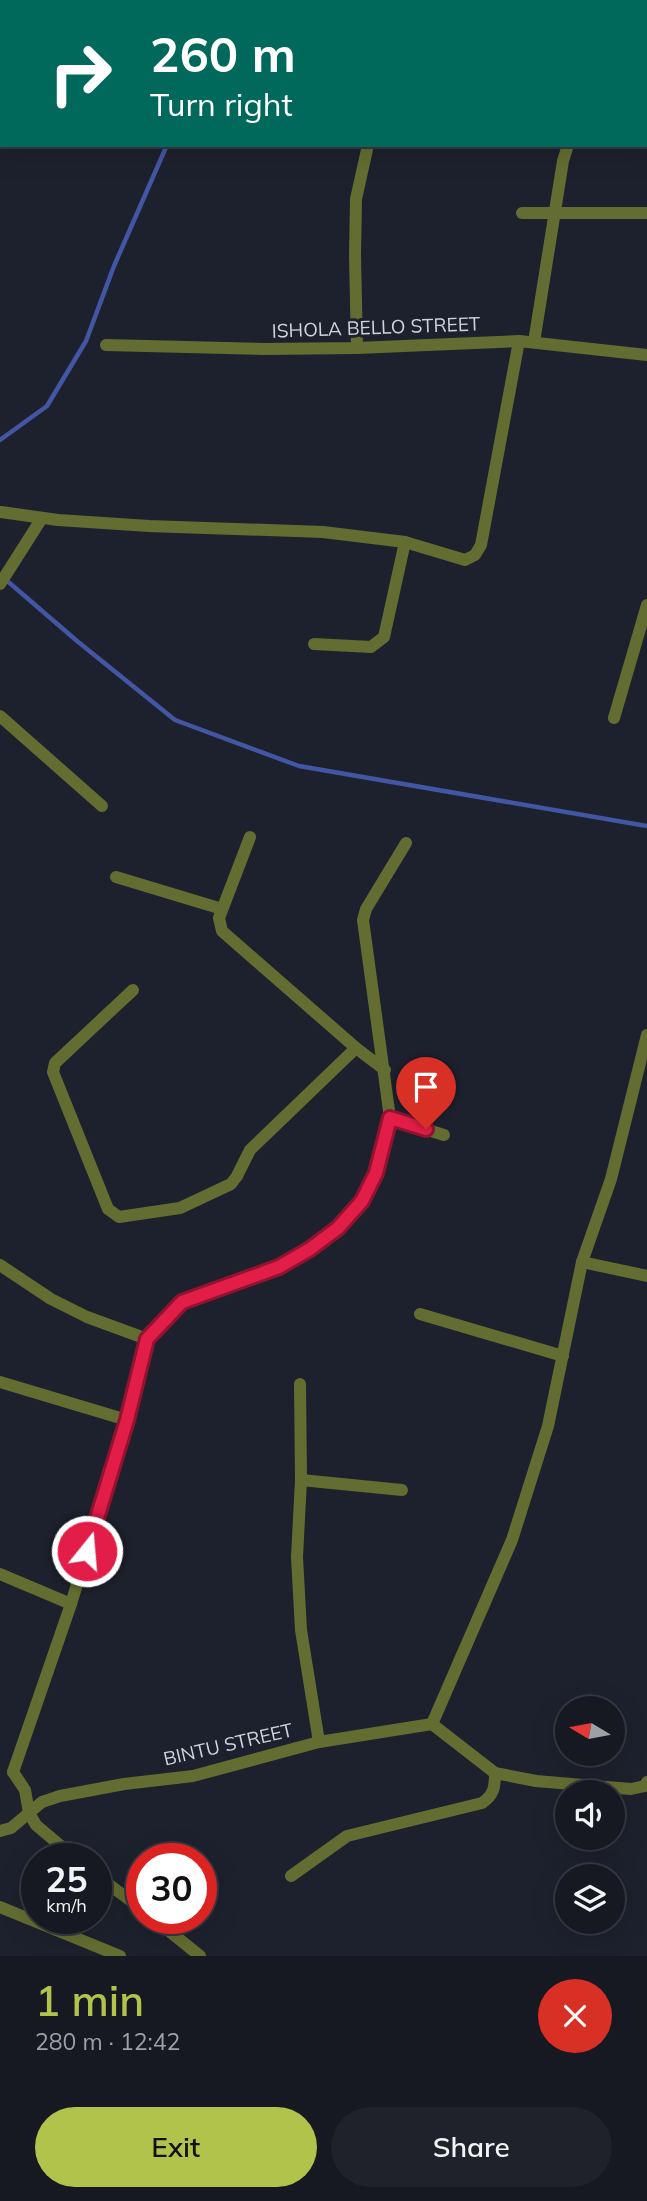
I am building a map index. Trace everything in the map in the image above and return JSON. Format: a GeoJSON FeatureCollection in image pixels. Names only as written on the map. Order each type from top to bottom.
{"type":"FeatureCollection","features":[{"type":"Feature","properties":{"kind":"street"},"geometry":{"type":"LineString","coordinates":[[357,348],[356,199],[368,147]]}},
{"type":"Feature","properties":{"kind":"street"},"geometry":{"type":"LineString","coordinates":[[534,342],[567,147]]}},
{"type":"Feature","properties":{"kind":"street"},"geometry":{"type":"LineString","coordinates":[[522,213],[647,213]]}},
{"type":"Feature","properties":{"kind":"street"},"geometry":{"type":"LineString","coordinates":[[1,512],[42,518],[149,526],[323,531],[405,542],[465,559],[475,555],[481,545],[519,341]]}},
{"type":"Feature","properties":{"kind":"street","name":"ISHOLA BELLO STREET"},"geometry":{"type":"LineString","coordinates":[[106,345],[265,349],[519,341],[647,355]]}},
{"type":"Feature","properties":{"kind":"street"},"geometry":{"type":"LineString","coordinates":[[0,584],[42,518]]}},
{"type":"Feature","properties":{"kind":"street"},"geometry":{"type":"LineString","coordinates":[[314,644],[370,647],[384,637],[405,542]]}},
{"type":"Feature","properties":{"kind":"street"},"geometry":{"type":"LineString","coordinates":[[614,718],[647,605]]}},
{"type":"Feature","properties":{"kind":"street"},"geometry":{"type":"LineString","coordinates":[[0,716],[102,806]]}},
{"type":"Feature","properties":{"kind":"street"},"geometry":{"type":"LineString","coordinates":[[250,837],[219,918],[222,931],[385,1070]]}},
{"type":"Feature","properties":{"kind":"street"},"geometry":{"type":"LineString","coordinates":[[13,1772],[71,1604],[127,1420],[147,1339],[182,1302],[279,1267],[310,1249],[338,1228],[362,1201],[376,1173],[390,1118],[363,920],[366,909],[406,843]]}},
{"type":"Feature","properties":{"kind":"street"},"geometry":{"type":"LineString","coordinates":[[116,877],[222,909]]}},
{"type":"Feature","properties":{"kind":"street"},"geometry":{"type":"LineString","coordinates":[[132,990],[55,1063],[53,1072],[108,1209],[119,1217],[180,1208],[231,1184],[250,1150],[356,1048]]}},
{"type":"Feature","properties":{"kind":"street"},"geometry":{"type":"LineString","coordinates":[[647,1035],[611,1179],[582,1262],[548,1426],[512,1541],[432,1724],[495,1773],[536,1781],[631,1789],[645,1786],[647,1782]]}},
{"type":"Feature","properties":{"kind":"street"},"geometry":{"type":"LineString","coordinates":[[390,1118],[444,1135]]}},
{"type":"Feature","properties":{"kind":"street"},"geometry":{"type":"LineString","coordinates":[[582,1262],[647,1276]]}},
{"type":"Feature","properties":{"kind":"street"},"geometry":{"type":"LineString","coordinates":[[0,1265],[51,1299],[87,1317],[147,1339]]}},
{"type":"Feature","properties":{"kind":"street"},"geometry":{"type":"LineString","coordinates":[[420,1314],[563,1356]]}},
{"type":"Feature","properties":{"kind":"street"},"geometry":{"type":"LineString","coordinates":[[0,1382],[127,1420]]}},
{"type":"Feature","properties":{"kind":"street"},"geometry":{"type":"LineString","coordinates":[[300,1384],[301,1480],[298,1557],[301,1630],[320,1742]]}},
{"type":"Feature","properties":{"kind":"street"},"geometry":{"type":"LineString","coordinates":[[301,1480],[401,1490]]}},
{"type":"Feature","properties":{"kind":"street"},"geometry":{"type":"LineString","coordinates":[[0,1574],[71,1604]]}},
{"type":"Feature","properties":{"kind":"street","name":"BINTU STREET"},"geometry":{"type":"LineString","coordinates":[[0,1830],[11,1828],[42,1802],[60,1796],[124,1784],[193,1776],[320,1742],[432,1724]]}},
{"type":"Feature","properties":{"kind":"street"},"geometry":{"type":"LineString","coordinates":[[0,1765],[13,1772],[25,1790],[29,1812],[36,1825],[56,1843]]}},
{"type":"Feature","properties":{"kind":"street"},"geometry":{"type":"LineString","coordinates":[[291,1876],[347,1836],[482,1803],[495,1790],[495,1773]]}},
{"type":"Feature","properties":{"kind":"street"},"geometry":{"type":"LineString","coordinates":[[0,1908],[120,1956]]}},
{"type":"Feature","properties":{"kind":"street"},"geometry":{"type":"LineString","coordinates":[[173,1934],[200,1956]]}},
{"type":"Feature","properties":{"kind":"waterway"},"geometry":{"type":"LineString","coordinates":[[0,440],[47,406],[86,341],[114,266],[166,147]]}},
{"type":"Feature","properties":{"kind":"waterway"},"geometry":{"type":"LineString","coordinates":[[5,579],[175,720],[299,766],[647,826]]}},
{"type":"Feature","properties":{"kind":"route"},"geometry":{"type":"LineString","coordinates":[[87,1551],[127,1420],[147,1339],[182,1302],[279,1267],[338,1228],[362,1201],[376,1173],[390,1118],[426,1129]]}}]}
